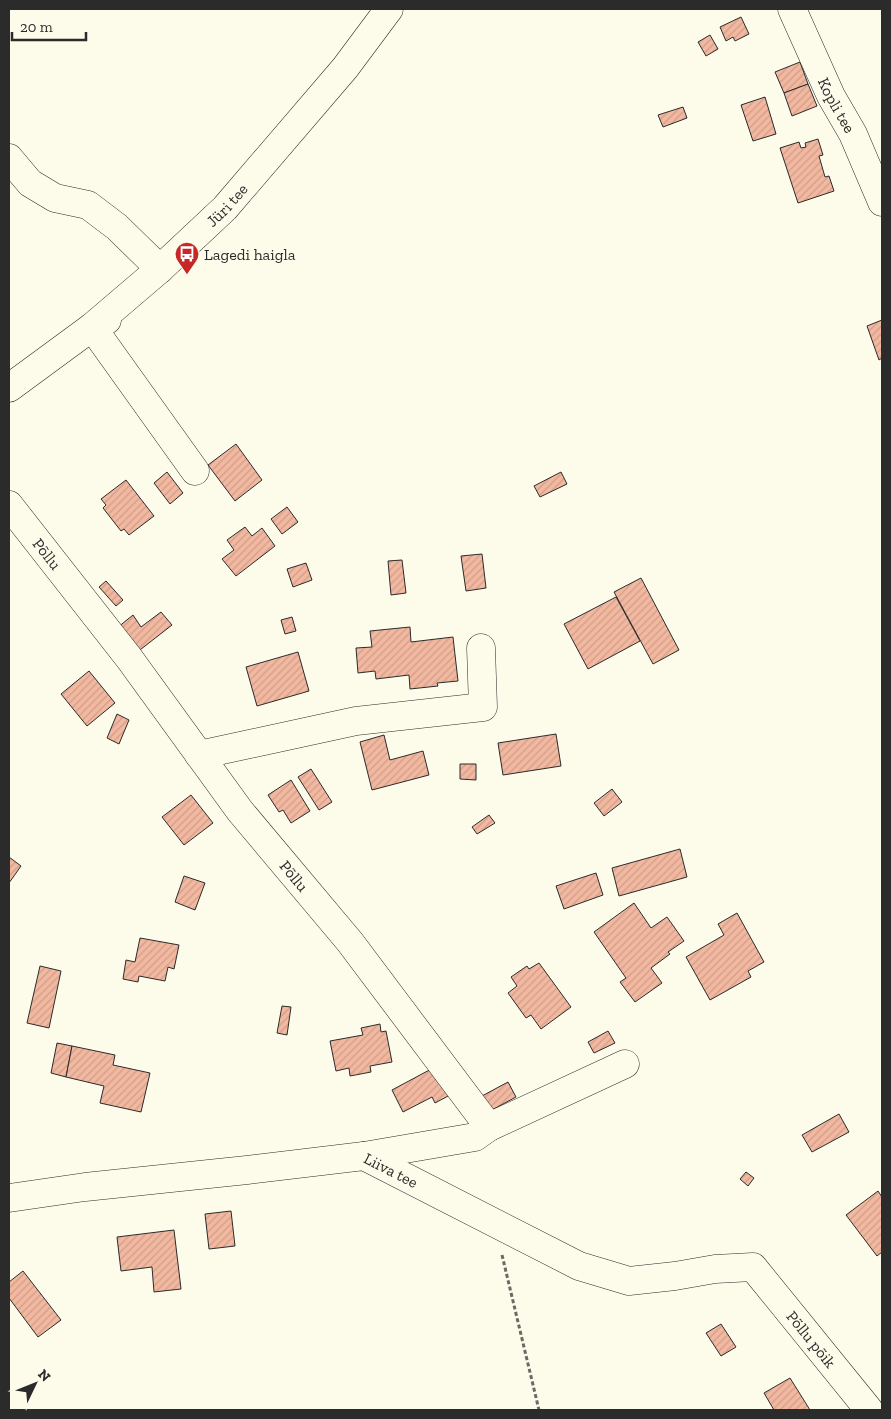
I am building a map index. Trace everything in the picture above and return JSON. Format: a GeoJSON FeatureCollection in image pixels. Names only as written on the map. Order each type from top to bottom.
{"type":"FeatureCollection","features":[{"type":"Feature","properties":{"kind":"street","name":"Jüri tee"},"geometry":{"type":"LineString","coordinates":[[9,388],[92,327],[160,269],[225,208],[345,68],[389,9]]}},
{"type":"Feature","properties":{"kind":"street","name":"Kopli tee"},"geometry":{"type":"LineString","coordinates":[[792,9],[831,96],[853,134],[882,202]]}},
{"type":"Feature","properties":{"kind":"street"},"geometry":{"type":"LineString","coordinates":[[9,158],[30,183],[54,198],[88,205],[110,221],[160,269]]}},
{"type":"Feature","properties":{"kind":"street"},"geometry":{"type":"LineString","coordinates":[[195,471],[92,327],[150,299],[184,269],[214,242],[225,208]]}},
{"type":"Feature","properties":{"kind":"street","name":"Põllu"},"geometry":{"type":"LineString","coordinates":[[9,505],[129,658],[240,811],[350,942],[489,1127]]}},
{"type":"Feature","properties":{"kind":"street"},"geometry":{"type":"LineString","coordinates":[[199,755],[356,721],[483,707],[481,648]]}},
{"type":"Feature","properties":{"kind":"street"},"geometry":{"type":"LineString","coordinates":[[364,1156],[475,1137],[489,1127],[625,1064]]}},
{"type":"Feature","properties":{"kind":"street","name":"Liiva tee"},"geometry":{"type":"LineString","coordinates":[[9,1198],[85,1187],[364,1156],[579,1266],[629,1281],[715,1269],[753,1267]]}},
{"type":"Feature","properties":{"kind":"street","name":"Põllu põik"},"geometry":{"type":"LineString","coordinates":[[753,1267],[869,1410]]}},
{"type":"Feature","properties":{"kind":"path"},"geometry":{"type":"LineString","coordinates":[[494,1223],[539,1410]]}},
{"type":"Feature","properties":{"kind":"building"},"geometry":{"type":"Polygon","coordinates":[[[741,17],[749,34],[735,41],[733,37],[726,41],[720,27],[741,17]]]}},
{"type":"Feature","properties":{"kind":"building"},"geometry":{"type":"Polygon","coordinates":[[[710,35],[718,49],[706,56],[698,42],[710,35]]]}},
{"type":"Feature","properties":{"kind":"building"},"geometry":{"type":"Polygon","coordinates":[[[800,62],[808,84],[784,93],[775,72],[800,62]]]}},
{"type":"Feature","properties":{"kind":"building"},"geometry":{"type":"Polygon","coordinates":[[[808,84],[817,106],[792,116],[784,93],[808,84]]]}},
{"type":"Feature","properties":{"kind":"building"},"geometry":{"type":"Polygon","coordinates":[[[765,97],[776,134],[753,141],[741,105],[765,97]]]}},
{"type":"Feature","properties":{"kind":"building"},"geometry":{"type":"Polygon","coordinates":[[[683,107],[687,118],[663,127],[658,115],[683,107]]]}},
{"type":"Feature","properties":{"kind":"building"},"geometry":{"type":"Polygon","coordinates":[[[818,139],[823,155],[819,156],[825,177],[829,176],[834,191],[798,203],[780,148],[799,142],[801,148],[806,147],[805,143],[818,139]]]}},
{"type":"Feature","properties":{"kind":"building"},"geometry":{"type":"Polygon","coordinates":[[[882,320],[882,358],[879,360],[867,326],[882,320]]]}},
{"type":"Feature","properties":{"kind":"building"},"geometry":{"type":"Polygon","coordinates":[[[236,444],[262,480],[235,501],[208,465],[236,444]]]}},
{"type":"Feature","properties":{"kind":"building"},"geometry":{"type":"Polygon","coordinates":[[[167,472],[183,493],[170,504],[154,483],[167,472]]]}},
{"type":"Feature","properties":{"kind":"building"},"geometry":{"type":"Polygon","coordinates":[[[561,472],[567,484],[540,497],[534,486],[561,472]]]}},
{"type":"Feature","properties":{"kind":"building"},"geometry":{"type":"Polygon","coordinates":[[[126,480],[154,516],[129,535],[124,529],[121,531],[103,508],[106,505],[101,499],[126,480]]]}},
{"type":"Feature","properties":{"kind":"building"},"geometry":{"type":"Polygon","coordinates":[[[287,507],[298,522],[282,534],[271,519],[287,507]]]}},
{"type":"Feature","properties":{"kind":"building"},"geometry":{"type":"Polygon","coordinates":[[[245,527],[252,536],[262,528],[275,546],[236,576],[222,559],[234,550],[227,540],[245,527]]]}},
{"type":"Feature","properties":{"kind":"building"},"geometry":{"type":"Polygon","coordinates":[[[482,554],[486,588],[466,591],[461,556],[482,554]]]}},
{"type":"Feature","properties":{"kind":"building"},"geometry":{"type":"Polygon","coordinates":[[[402,560],[406,593],[391,595],[388,561],[402,560]]]}},
{"type":"Feature","properties":{"kind":"building"},"geometry":{"type":"Polygon","coordinates":[[[306,563],[312,580],[293,587],[287,569],[306,563]]]}},
{"type":"Feature","properties":{"kind":"building"},"geometry":{"type":"Polygon","coordinates":[[[641,578],[679,650],[653,664],[614,592],[641,578]]]}},
{"type":"Feature","properties":{"kind":"building"},"geometry":{"type":"Polygon","coordinates":[[[106,581],[123,600],[116,606],[99,587],[106,581]]]}},
{"type":"Feature","properties":{"kind":"building"},"geometry":{"type":"Polygon","coordinates":[[[616,597],[640,641],[588,669],[564,624],[616,597]]]}},
{"type":"Feature","properties":{"kind":"building"},"geometry":{"type":"Polygon","coordinates":[[[161,612],[172,625],[136,653],[117,628],[133,615],[141,627],[161,612]]]}},
{"type":"Feature","properties":{"kind":"building"},"geometry":{"type":"Polygon","coordinates":[[[292,617],[296,631],[285,634],[281,620],[292,617]]]}},
{"type":"Feature","properties":{"kind":"building"},"geometry":{"type":"Polygon","coordinates":[[[410,627],[411,642],[453,637],[458,681],[437,683],[438,686],[410,689],[409,675],[376,679],[375,671],[358,673],[356,648],[372,647],[370,631],[410,627]]]}},
{"type":"Feature","properties":{"kind":"building"},"geometry":{"type":"Polygon","coordinates":[[[298,652],[309,691],[257,706],[246,667],[298,652]]]}},
{"type":"Feature","properties":{"kind":"building"},"geometry":{"type":"Polygon","coordinates":[[[89,671],[115,703],[87,726],[61,694],[89,671]]]}},
{"type":"Feature","properties":{"kind":"building"},"geometry":{"type":"Polygon","coordinates":[[[117,714],[129,720],[119,744],[107,738],[117,714]]]}},
{"type":"Feature","properties":{"kind":"building"},"geometry":{"type":"Polygon","coordinates":[[[556,734],[561,766],[503,775],[498,743],[556,734]]]}},
{"type":"Feature","properties":{"kind":"building"},"geometry":{"type":"Polygon","coordinates":[[[384,735],[390,760],[423,751],[429,775],[372,790],[360,742],[384,735]]]}},
{"type":"Feature","properties":{"kind":"building"},"geometry":{"type":"Polygon","coordinates":[[[460,764],[476,764],[476,780],[460,779],[460,764]]]}},
{"type":"Feature","properties":{"kind":"building"},"geometry":{"type":"Polygon","coordinates":[[[311,769],[332,802],[319,810],[298,777],[311,769]]]}},
{"type":"Feature","properties":{"kind":"building"},"geometry":{"type":"Polygon","coordinates":[[[291,780],[310,811],[291,823],[283,810],[279,812],[268,795],[291,780]]]}},
{"type":"Feature","properties":{"kind":"building"},"geometry":{"type":"Polygon","coordinates":[[[612,789],[622,802],[604,816],[594,803],[612,789]]]}},
{"type":"Feature","properties":{"kind":"building"},"geometry":{"type":"Polygon","coordinates":[[[191,795],[213,823],[184,845],[162,817],[191,795]]]}},
{"type":"Feature","properties":{"kind":"building"},"geometry":{"type":"Polygon","coordinates":[[[489,815],[495,823],[477,834],[472,827],[489,815]]]}},
{"type":"Feature","properties":{"kind":"building"},"geometry":{"type":"Polygon","coordinates":[[[680,849],[687,877],[619,896],[612,868],[680,849]]]}},
{"type":"Feature","properties":{"kind":"building"},"geometry":{"type":"Polygon","coordinates":[[[9,857],[21,866],[9,883],[9,857]]]}},
{"type":"Feature","properties":{"kind":"building"},"geometry":{"type":"Polygon","coordinates":[[[596,873],[603,895],[564,909],[556,886],[596,873]]]}},
{"type":"Feature","properties":{"kind":"building"},"geometry":{"type":"Polygon","coordinates":[[[184,876],[205,883],[195,910],[175,902],[184,876]]]}},
{"type":"Feature","properties":{"kind":"building"},"geometry":{"type":"Polygon","coordinates":[[[634,903],[651,928],[667,917],[684,941],[668,952],[670,954],[651,968],[662,983],[635,1002],[620,982],[626,978],[594,932],[634,903]]]}},
{"type":"Feature","properties":{"kind":"building"},"geometry":{"type":"Polygon","coordinates":[[[737,913],[764,962],[748,971],[751,977],[710,1000],[686,957],[724,935],[718,924],[737,913]]]}},
{"type":"Feature","properties":{"kind":"building"},"geometry":{"type":"Polygon","coordinates":[[[140,938],[179,945],[174,969],[168,967],[165,981],[139,976],[138,982],[123,979],[126,960],[135,962],[140,938]]]}},
{"type":"Feature","properties":{"kind":"building"},"geometry":{"type":"Polygon","coordinates":[[[539,963],[571,1007],[541,1029],[531,1015],[526,1018],[508,993],[517,986],[511,977],[527,966],[529,969],[539,963]]]}},
{"type":"Feature","properties":{"kind":"building"},"geometry":{"type":"Polygon","coordinates":[[[40,966],[61,971],[49,1028],[27,1023],[40,966]]]}},
{"type":"Feature","properties":{"kind":"building"},"geometry":{"type":"Polygon","coordinates":[[[282,1006],[291,1007],[287,1035],[277,1033],[282,1006]]]}},
{"type":"Feature","properties":{"kind":"building"},"geometry":{"type":"Polygon","coordinates":[[[380,1024],[381,1032],[386,1031],[392,1062],[370,1066],[371,1072],[350,1076],[349,1068],[336,1071],[330,1041],[363,1035],[361,1028],[380,1024]]]}},
{"type":"Feature","properties":{"kind":"building"},"geometry":{"type":"Polygon","coordinates":[[[608,1031],[615,1043],[594,1053],[588,1042],[608,1031]]]}},
{"type":"Feature","properties":{"kind":"building"},"geometry":{"type":"Polygon","coordinates":[[[57,1043],[72,1046],[66,1077],[51,1073],[57,1043]]]}},
{"type":"Feature","properties":{"kind":"building"},"geometry":{"type":"Polygon","coordinates":[[[72,1046],[115,1055],[113,1065],[150,1073],[141,1112],[100,1103],[104,1086],[66,1077],[72,1046]]]}},
{"type":"Feature","properties":{"kind":"building"},"geometry":{"type":"Polygon","coordinates":[[[435,1067],[450,1095],[435,1103],[432,1097],[403,1112],[392,1090],[435,1067]]]}},
{"type":"Feature","properties":{"kind":"building"},"geometry":{"type":"Polygon","coordinates":[[[508,1082],[516,1097],[490,1111],[482,1096],[508,1082]]]}},
{"type":"Feature","properties":{"kind":"building"},"geometry":{"type":"Polygon","coordinates":[[[839,1114],[849,1132],[812,1152],[802,1135],[839,1114]]]}},
{"type":"Feature","properties":{"kind":"building"},"geometry":{"type":"Polygon","coordinates":[[[746,1172],[754,1178],[748,1186],[740,1179],[746,1172]]]}},
{"type":"Feature","properties":{"kind":"building"},"geometry":{"type":"Polygon","coordinates":[[[878,1191],[882,1197],[882,1252],[877,1256],[846,1215],[878,1191]]]}},
{"type":"Feature","properties":{"kind":"building"},"geometry":{"type":"Polygon","coordinates":[[[231,1211],[235,1246],[209,1249],[205,1214],[231,1211]]]}},
{"type":"Feature","properties":{"kind":"building"},"geometry":{"type":"Polygon","coordinates":[[[174,1230],[181,1289],[154,1292],[152,1267],[121,1271],[117,1237],[174,1230]]]}},
{"type":"Feature","properties":{"kind":"building"},"geometry":{"type":"Polygon","coordinates":[[[23,1271],[61,1320],[38,1337],[9,1298],[9,1282],[23,1271]]]}},
{"type":"Feature","properties":{"kind":"building"},"geometry":{"type":"Polygon","coordinates":[[[721,1324],[736,1347],[721,1356],[706,1333],[721,1324]]]}},
{"type":"Feature","properties":{"kind":"building"},"geometry":{"type":"Polygon","coordinates":[[[790,1378],[810,1410],[774,1410],[764,1393],[790,1378]]]}},
{"type":"Feature","properties":{"kind":"place","name":"Lagedi haigla"},"geometry":{"type":"Point","coordinates":[187,275]}}]}
